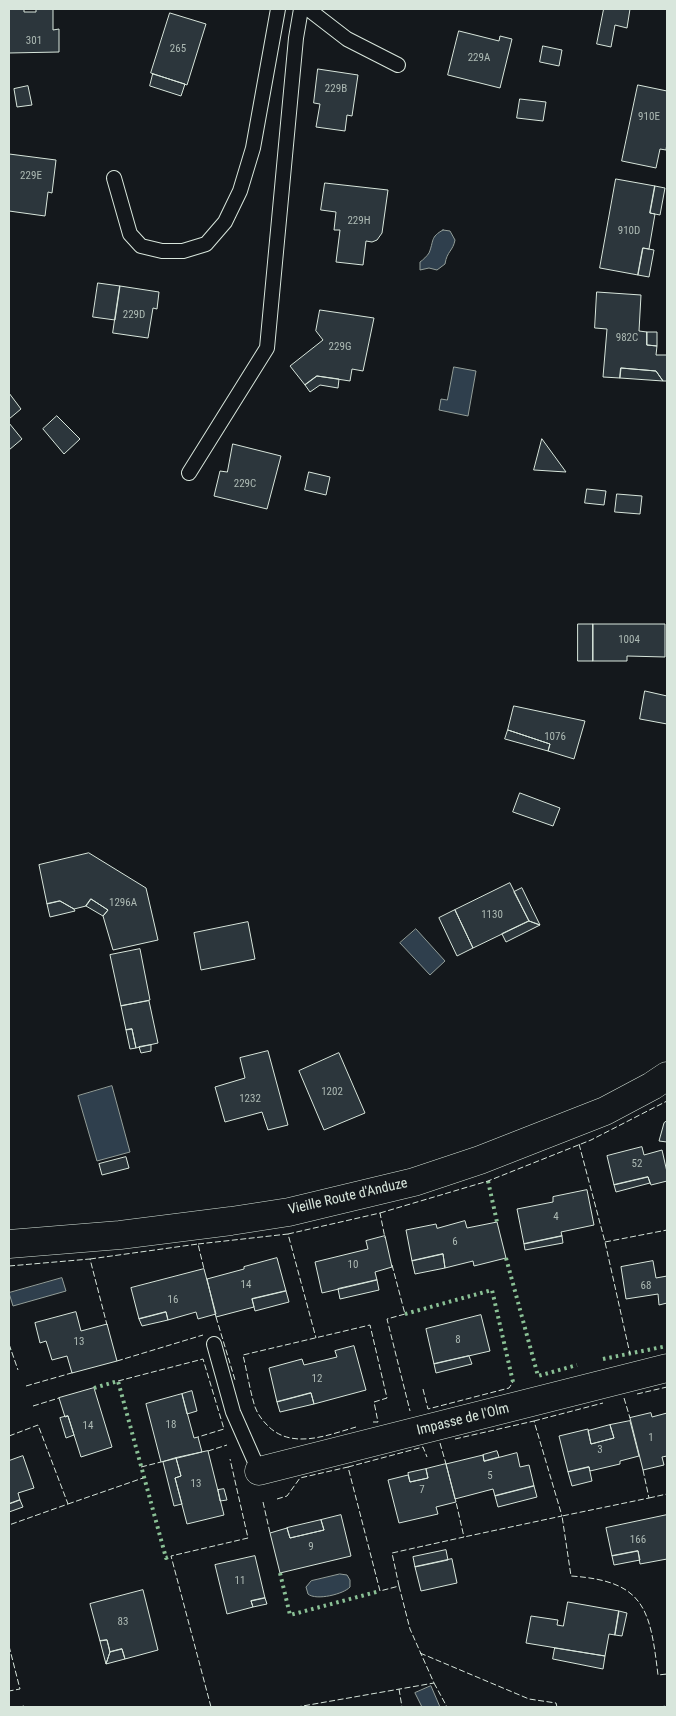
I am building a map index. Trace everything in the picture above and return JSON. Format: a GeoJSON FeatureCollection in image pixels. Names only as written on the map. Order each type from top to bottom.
{"type":"FeatureCollection","features":[{"type":"Feature","properties":{"kind":"street","name":"Vieille Route d'Anduze"},"geometry":{"type":"LineString","coordinates":[[9,1244],[120,1235],[289,1212],[414,1182],[480,1160],[604,1111],[667,1076]]}},
{"type":"Feature","properties":{"kind":"street","name":"Impasse de l'Olm"},"geometry":{"type":"LineString","coordinates":[[258,1471],[667,1368]]}},
{"type":"Feature","properties":{"kind":"lane"},"geometry":{"type":"LineString","coordinates":[[114,178],[130,234],[141,246],[162,251],[183,251],[206,244],[226,222],[240,191],[253,148],[278,9]]}},
{"type":"Feature","properties":{"kind":"lane"},"geometry":{"type":"LineString","coordinates":[[189,472],[267,348],[300,9]]}},
{"type":"Feature","properties":{"kind":"lane"},"geometry":{"type":"LineString","coordinates":[[311,9],[312,12],[348,39],[398,66]]}},
{"type":"Feature","properties":{"kind":"lane"},"geometry":{"type":"LineString","coordinates":[[214,1344],[233,1412],[258,1471]]}},
{"type":"Feature","properties":{"kind":"water"},"geometry":{"type":"Polygon","coordinates":[[[443,230],[450,231],[455,240],[445,264],[437,270],[429,268],[420,270],[420,262],[429,253],[434,237],[443,230]]]}},
{"type":"Feature","properties":{"kind":"water"},"geometry":{"type":"Polygon","coordinates":[[[454,367],[476,371],[468,416],[439,410],[441,399],[447,400],[454,367]]]}},
{"type":"Feature","properties":{"kind":"water"},"geometry":{"type":"Polygon","coordinates":[[[416,929],[445,961],[430,975],[400,943],[416,929]]]}},
{"type":"Feature","properties":{"kind":"water"},"geometry":{"type":"Polygon","coordinates":[[[112,1086],[130,1152],[97,1161],[78,1096],[112,1086]]]}},
{"type":"Feature","properties":{"kind":"water"},"geometry":{"type":"Polygon","coordinates":[[[62,1278],[66,1291],[13,1306],[9,1293],[62,1278]]]}},
{"type":"Feature","properties":{"kind":"water"},"geometry":{"type":"Polygon","coordinates":[[[340,1574],[347,1575],[350,1580],[350,1587],[347,1590],[323,1597],[308,1594],[306,1587],[311,1581],[340,1574]]]}},
{"type":"Feature","properties":{"kind":"water"},"geometry":{"type":"Polygon","coordinates":[[[431,1686],[440,1707],[422,1707],[415,1693],[431,1686]]]}},
{"type":"Feature","properties":{"kind":"building"},"geometry":{"type":"Polygon","coordinates":[[[9,9],[24,9],[24,12],[36,12],[36,9],[53,9],[53,30],[59,29],[59,52],[9,53],[9,9]]]}},
{"type":"Feature","properties":{"kind":"building"},"geometry":{"type":"Polygon","coordinates":[[[604,9],[630,9],[627,28],[615,25],[611,47],[597,44],[604,9]]]}},
{"type":"Feature","properties":{"kind":"building"},"geometry":{"type":"Polygon","coordinates":[[[170,13],[206,24],[187,85],[151,73],[170,13]]]}},
{"type":"Feature","properties":{"kind":"building"},"geometry":{"type":"Polygon","coordinates":[[[459,31],[499,41],[500,36],[512,39],[500,88],[448,75],[459,31]]]}},
{"type":"Feature","properties":{"kind":"building"},"geometry":{"type":"Polygon","coordinates":[[[543,46],[562,50],[559,66],[540,62],[543,46]]]}},
{"type":"Feature","properties":{"kind":"building"},"geometry":{"type":"Polygon","coordinates":[[[318,69],[358,75],[352,116],[347,115],[345,131],[316,127],[320,104],[314,103],[318,69]]]}},
{"type":"Feature","properties":{"kind":"building"},"geometry":{"type":"Polygon","coordinates":[[[153,74],[185,84],[181,96],[150,86],[153,74]]]}},
{"type":"Feature","properties":{"kind":"building"},"geometry":{"type":"Polygon","coordinates":[[[638,85],[667,91],[666,150],[660,149],[656,168],[622,161],[638,85]]]}},
{"type":"Feature","properties":{"kind":"building"},"geometry":{"type":"Polygon","coordinates":[[[28,86],[32,105],[17,107],[14,89],[28,86]]]}},
{"type":"Feature","properties":{"kind":"building"},"geometry":{"type":"Polygon","coordinates":[[[520,99],[546,102],[543,121],[517,118],[520,99]]]}},
{"type":"Feature","properties":{"kind":"building"},"geometry":{"type":"Polygon","coordinates":[[[9,154],[56,160],[52,193],[48,192],[45,216],[9,211],[9,154]]]}},
{"type":"Feature","properties":{"kind":"building"},"geometry":{"type":"Polygon","coordinates":[[[616,179],[655,186],[650,213],[655,214],[649,249],[643,248],[638,275],[600,268],[616,179]]]}},
{"type":"Feature","properties":{"kind":"building"},"geometry":{"type":"Polygon","coordinates":[[[325,183],[388,190],[382,233],[377,240],[372,242],[366,241],[363,265],[336,262],[340,230],[334,230],[336,212],[321,210],[325,183]]]}},
{"type":"Feature","properties":{"kind":"building"},"geometry":{"type":"Polygon","coordinates":[[[655,186],[665,188],[660,215],[650,213],[655,186]]]}},
{"type":"Feature","properties":{"kind":"building"},"geometry":{"type":"Polygon","coordinates":[[[643,248],[654,250],[649,277],[638,275],[643,248]]]}},
{"type":"Feature","properties":{"kind":"building"},"geometry":{"type":"Polygon","coordinates":[[[98,283],[120,286],[115,320],[93,317],[98,283]]]}},
{"type":"Feature","properties":{"kind":"building"},"geometry":{"type":"Polygon","coordinates":[[[120,286],[159,292],[157,309],[153,308],[148,338],[113,333],[120,286]]]}},
{"type":"Feature","properties":{"kind":"building"},"geometry":{"type":"Polygon","coordinates":[[[597,292],[641,295],[639,331],[647,332],[647,345],[657,346],[656,355],[667,355],[667,381],[663,381],[656,371],[621,368],[620,378],[603,377],[607,329],[595,328],[597,292]]]}},
{"type":"Feature","properties":{"kind":"building"},"geometry":{"type":"Polygon","coordinates":[[[320,310],[374,318],[363,371],[352,369],[350,381],[317,376],[305,385],[290,366],[323,340],[316,331],[320,310]]]}},
{"type":"Feature","properties":{"kind":"building"},"geometry":{"type":"Polygon","coordinates":[[[647,332],[657,332],[657,346],[647,345],[647,332]]]}},
{"type":"Feature","properties":{"kind":"building"},"geometry":{"type":"Polygon","coordinates":[[[621,368],[656,371],[663,381],[620,378],[621,368]]]}},
{"type":"Feature","properties":{"kind":"building"},"geometry":{"type":"Polygon","coordinates":[[[317,376],[339,379],[338,388],[320,385],[310,392],[305,385],[317,376]]]}},
{"type":"Feature","properties":{"kind":"building"},"geometry":{"type":"Polygon","coordinates":[[[9,393],[21,409],[9,419],[9,393]]]}},
{"type":"Feature","properties":{"kind":"building"},"geometry":{"type":"Polygon","coordinates":[[[57,416],[80,439],[64,454],[43,429],[57,416]]]}},
{"type":"Feature","properties":{"kind":"building"},"geometry":{"type":"Polygon","coordinates":[[[9,423],[22,439],[9,450],[9,423]]]}},
{"type":"Feature","properties":{"kind":"building"},"geometry":{"type":"Polygon","coordinates":[[[542,439],[566,472],[534,470],[542,439]]]}},
{"type":"Feature","properties":{"kind":"building"},"geometry":{"type":"Polygon","coordinates":[[[233,444],[281,456],[267,509],[214,496],[220,471],[227,472],[233,444]]]}},
{"type":"Feature","properties":{"kind":"building"},"geometry":{"type":"Polygon","coordinates":[[[309,472],[330,477],[326,495],[305,490],[309,472]]]}},
{"type":"Feature","properties":{"kind":"building"},"geometry":{"type":"Polygon","coordinates":[[[587,489],[606,491],[604,505],[585,503],[587,489]]]}},
{"type":"Feature","properties":{"kind":"building"},"geometry":{"type":"Polygon","coordinates":[[[617,494],[642,496],[640,514],[615,512],[617,494]]]}},
{"type":"Feature","properties":{"kind":"building"},"geometry":{"type":"Polygon","coordinates":[[[578,624],[593,624],[593,661],[578,661],[578,624]]]}},
{"type":"Feature","properties":{"kind":"building"},"geometry":{"type":"Polygon","coordinates":[[[593,624],[665,624],[665,657],[627,656],[627,661],[593,661],[593,624]]]}},
{"type":"Feature","properties":{"kind":"building"},"geometry":{"type":"Polygon","coordinates":[[[645,691],[667,696],[667,724],[640,719],[645,691]]]}},
{"type":"Feature","properties":{"kind":"building"},"geometry":{"type":"Polygon","coordinates":[[[514,706],[585,721],[574,759],[548,751],[550,744],[508,730],[514,706]]]}},
{"type":"Feature","properties":{"kind":"building"},"geometry":{"type":"Polygon","coordinates":[[[508,730],[550,744],[548,751],[505,739],[508,730]]]}},
{"type":"Feature","properties":{"kind":"building"},"geometry":{"type":"Polygon","coordinates":[[[520,793],[560,808],[553,826],[513,812],[520,793]]]}},
{"type":"Feature","properties":{"kind":"building"},"geometry":{"type":"Polygon","coordinates":[[[89,853],[146,888],[158,940],[113,950],[103,916],[108,910],[91,899],[86,906],[74,909],[60,901],[47,904],[39,865],[89,853]]]}},
{"type":"Feature","properties":{"kind":"building"},"geometry":{"type":"Polygon","coordinates":[[[510,883],[529,921],[473,948],[455,910],[510,883]]]}},
{"type":"Feature","properties":{"kind":"building"},"geometry":{"type":"Polygon","coordinates":[[[522,888],[540,925],[529,921],[514,892],[522,888]]]}},
{"type":"Feature","properties":{"kind":"building"},"geometry":{"type":"Polygon","coordinates":[[[91,899],[108,910],[103,916],[86,906],[91,899]]]}},
{"type":"Feature","properties":{"kind":"building"},"geometry":{"type":"Polygon","coordinates":[[[60,901],[75,911],[50,917],[47,904],[60,901]]]}},
{"type":"Feature","properties":{"kind":"building"},"geometry":{"type":"Polygon","coordinates":[[[455,910],[473,948],[457,956],[439,918],[455,910]]]}},
{"type":"Feature","properties":{"kind":"building"},"geometry":{"type":"Polygon","coordinates":[[[529,921],[540,925],[506,942],[502,934],[529,921]]]}},
{"type":"Feature","properties":{"kind":"building"},"geometry":{"type":"Polygon","coordinates":[[[248,922],[255,959],[201,970],[194,933],[248,922]]]}},
{"type":"Feature","properties":{"kind":"building"},"geometry":{"type":"Polygon","coordinates":[[[140,949],[150,1000],[121,1006],[110,955],[140,949]]]}},
{"type":"Feature","properties":{"kind":"building"},"geometry":{"type":"Polygon","coordinates":[[[149,1001],[158,1043],[136,1048],[132,1029],[126,1030],[121,1006],[149,1001]]]}},
{"type":"Feature","properties":{"kind":"building"},"geometry":{"type":"Polygon","coordinates":[[[132,1029],[136,1048],[130,1049],[126,1030],[132,1029]]]}},
{"type":"Feature","properties":{"kind":"building"},"geometry":{"type":"Polygon","coordinates":[[[151,1045],[151,1051],[141,1053],[139,1047],[151,1045]]]}},
{"type":"Feature","properties":{"kind":"building"},"geometry":{"type":"Polygon","coordinates":[[[268,1051],[288,1125],[268,1130],[262,1112],[225,1122],[215,1087],[245,1078],[240,1058],[268,1051]]]}},
{"type":"Feature","properties":{"kind":"building"},"geometry":{"type":"Polygon","coordinates":[[[339,1053],[365,1113],[324,1130],[299,1071],[339,1053]]]}},
{"type":"Feature","properties":{"kind":"building"},"geometry":{"type":"Polygon","coordinates":[[[667,1121],[667,1142],[659,1141],[664,1123],[667,1121]]]}},
{"type":"Feature","properties":{"kind":"building"},"geometry":{"type":"Polygon","coordinates":[[[642,1147],[644,1155],[662,1150],[667,1181],[651,1185],[648,1177],[614,1185],[607,1156],[642,1147]]]}},
{"type":"Feature","properties":{"kind":"building"},"geometry":{"type":"Polygon","coordinates":[[[126,1157],[129,1168],[102,1175],[99,1164],[126,1157]]]}},
{"type":"Feature","properties":{"kind":"building"},"geometry":{"type":"Polygon","coordinates":[[[648,1177],[650,1183],[616,1192],[614,1185],[648,1177]]]}},
{"type":"Feature","properties":{"kind":"building"},"geometry":{"type":"Polygon","coordinates":[[[587,1190],[594,1225],[561,1232],[562,1236],[524,1244],[517,1209],[553,1202],[553,1197],[587,1190]]]}},
{"type":"Feature","properties":{"kind":"building"},"geometry":{"type":"Polygon","coordinates":[[[465,1221],[467,1228],[497,1222],[506,1258],[474,1266],[473,1261],[445,1268],[443,1254],[412,1261],[406,1230],[436,1224],[437,1228],[465,1221]]]}},
{"type":"Feature","properties":{"kind":"building"},"geometry":{"type":"Polygon","coordinates":[[[385,1236],[392,1267],[375,1272],[377,1280],[322,1293],[315,1262],[368,1249],[366,1241],[385,1236]]]}},
{"type":"Feature","properties":{"kind":"building"},"geometry":{"type":"Polygon","coordinates":[[[562,1236],[563,1243],[525,1250],[524,1244],[562,1236]]]}},
{"type":"Feature","properties":{"kind":"building"},"geometry":{"type":"Polygon","coordinates":[[[443,1254],[445,1268],[415,1274],[412,1261],[443,1254]]]}},
{"type":"Feature","properties":{"kind":"building"},"geometry":{"type":"Polygon","coordinates":[[[277,1258],[286,1291],[252,1299],[254,1307],[216,1317],[207,1279],[277,1258]]]}},
{"type":"Feature","properties":{"kind":"building"},"geometry":{"type":"Polygon","coordinates":[[[653,1261],[656,1278],[667,1276],[667,1303],[659,1305],[658,1294],[626,1299],[621,1267],[653,1261]]]}},
{"type":"Feature","properties":{"kind":"building"},"geometry":{"type":"Polygon","coordinates":[[[204,1269],[216,1314],[198,1319],[196,1312],[168,1320],[166,1312],[139,1319],[131,1288],[204,1269]]]}},
{"type":"Feature","properties":{"kind":"building"},"geometry":{"type":"Polygon","coordinates":[[[377,1280],[379,1290],[340,1299],[338,1289],[377,1280]]]}},
{"type":"Feature","properties":{"kind":"building"},"geometry":{"type":"Polygon","coordinates":[[[286,1291],[289,1302],[255,1311],[252,1299],[286,1291]]]}},
{"type":"Feature","properties":{"kind":"building"},"geometry":{"type":"Polygon","coordinates":[[[76,1312],[81,1331],[107,1324],[117,1361],[72,1373],[67,1356],[52,1360],[46,1341],[40,1343],[35,1323],[76,1312]]]}},
{"type":"Feature","properties":{"kind":"building"},"geometry":{"type":"Polygon","coordinates":[[[166,1312],[168,1320],[142,1326],[139,1319],[166,1312]]]}},
{"type":"Feature","properties":{"kind":"building"},"geometry":{"type":"Polygon","coordinates":[[[481,1315],[490,1351],[434,1364],[426,1329],[481,1315]]]}},
{"type":"Feature","properties":{"kind":"building"},"geometry":{"type":"Polygon","coordinates":[[[354,1346],[366,1390],[314,1404],[311,1393],[277,1402],[269,1368],[302,1359],[304,1365],[337,1357],[335,1351],[354,1346]]]}},
{"type":"Feature","properties":{"kind":"building"},"geometry":{"type":"Polygon","coordinates":[[[469,1356],[472,1364],[436,1373],[434,1364],[469,1356]]]}},
{"type":"Feature","properties":{"kind":"building"},"geometry":{"type":"Polygon","coordinates":[[[94,1388],[112,1447],[81,1457],[68,1416],[65,1417],[59,1398],[94,1388]]]}},
{"type":"Feature","properties":{"kind":"building"},"geometry":{"type":"Polygon","coordinates":[[[192,1391],[197,1411],[187,1414],[182,1394],[192,1391]]]}},
{"type":"Feature","properties":{"kind":"building"},"geometry":{"type":"Polygon","coordinates":[[[311,1393],[314,1404],[280,1412],[277,1402],[311,1393]]]}},
{"type":"Feature","properties":{"kind":"building"},"geometry":{"type":"Polygon","coordinates":[[[182,1394],[194,1438],[198,1437],[202,1452],[161,1462],[146,1404],[182,1394]]]}},
{"type":"Feature","properties":{"kind":"building"},"geometry":{"type":"Polygon","coordinates":[[[651,1413],[652,1417],[667,1413],[667,1456],[662,1457],[664,1465],[643,1470],[630,1418],[651,1413]]]}},
{"type":"Feature","properties":{"kind":"building"},"geometry":{"type":"Polygon","coordinates":[[[68,1416],[74,1435],[66,1438],[60,1418],[68,1416]]]}},
{"type":"Feature","properties":{"kind":"building"},"geometry":{"type":"Polygon","coordinates":[[[630,1421],[639,1456],[620,1461],[620,1464],[590,1471],[589,1467],[568,1472],[559,1436],[588,1429],[591,1444],[614,1438],[610,1425],[630,1421]]]}},
{"type":"Feature","properties":{"kind":"building"},"geometry":{"type":"Polygon","coordinates":[[[610,1425],[614,1438],[591,1444],[588,1431],[610,1425]]]}},
{"type":"Feature","properties":{"kind":"building"},"geometry":{"type":"Polygon","coordinates":[[[208,1451],[224,1515],[187,1524],[175,1478],[181,1476],[176,1458],[208,1451]]]}},
{"type":"Feature","properties":{"kind":"building"},"geometry":{"type":"Polygon","coordinates":[[[497,1451],[499,1457],[484,1461],[483,1455],[497,1451]]]}},
{"type":"Feature","properties":{"kind":"building"},"geometry":{"type":"Polygon","coordinates":[[[517,1453],[520,1467],[529,1465],[534,1486],[495,1496],[493,1489],[455,1499],[446,1464],[483,1455],[484,1461],[517,1453]]]}},
{"type":"Feature","properties":{"kind":"building"},"geometry":{"type":"Polygon","coordinates":[[[23,1456],[34,1488],[18,1493],[20,1500],[9,1504],[9,1461],[23,1456]]]}},
{"type":"Feature","properties":{"kind":"building"},"geometry":{"type":"Polygon","coordinates":[[[176,1458],[181,1476],[175,1478],[182,1504],[174,1506],[163,1462],[176,1458]]]}},
{"type":"Feature","properties":{"kind":"building"},"geometry":{"type":"Polygon","coordinates":[[[446,1464],[456,1502],[436,1507],[438,1514],[399,1523],[388,1480],[408,1475],[410,1482],[428,1478],[426,1469],[446,1464]]]}},
{"type":"Feature","properties":{"kind":"building"},"geometry":{"type":"Polygon","coordinates":[[[589,1467],[592,1481],[572,1486],[568,1472],[589,1467]]]}},
{"type":"Feature","properties":{"kind":"building"},"geometry":{"type":"Polygon","coordinates":[[[426,1469],[428,1478],[410,1482],[408,1473],[426,1469]]]}},
{"type":"Feature","properties":{"kind":"building"},"geometry":{"type":"Polygon","coordinates":[[[534,1486],[537,1497],[498,1507],[495,1496],[534,1486]]]}},
{"type":"Feature","properties":{"kind":"building"},"geometry":{"type":"Polygon","coordinates":[[[224,1489],[227,1500],[220,1501],[218,1490],[224,1489]]]}},
{"type":"Feature","properties":{"kind":"building"},"geometry":{"type":"Polygon","coordinates":[[[20,1500],[23,1507],[9,1512],[9,1504],[20,1500]]]}},
{"type":"Feature","properties":{"kind":"building"},"geometry":{"type":"Polygon","coordinates":[[[341,1515],[351,1556],[280,1573],[270,1533],[287,1528],[290,1538],[324,1530],[321,1520],[341,1515]]]}},
{"type":"Feature","properties":{"kind":"building"},"geometry":{"type":"Polygon","coordinates":[[[667,1515],[667,1559],[640,1564],[638,1551],[612,1556],[606,1528],[667,1515]]]}},
{"type":"Feature","properties":{"kind":"building"},"geometry":{"type":"Polygon","coordinates":[[[321,1520],[324,1530],[290,1538],[287,1528],[321,1520]]]}},
{"type":"Feature","properties":{"kind":"building"},"geometry":{"type":"Polygon","coordinates":[[[446,1550],[448,1560],[415,1567],[413,1557],[446,1550]]]}},
{"type":"Feature","properties":{"kind":"building"},"geometry":{"type":"Polygon","coordinates":[[[638,1551],[640,1560],[614,1565],[612,1556],[638,1551]]]}},
{"type":"Feature","properties":{"kind":"building"},"geometry":{"type":"Polygon","coordinates":[[[255,1556],[265,1598],[251,1601],[253,1607],[227,1614],[215,1565],[255,1556]]]}},
{"type":"Feature","properties":{"kind":"building"},"geometry":{"type":"Polygon","coordinates":[[[452,1559],[457,1583],[421,1591],[415,1567],[452,1559]]]}},
{"type":"Feature","properties":{"kind":"building"},"geometry":{"type":"Polygon","coordinates":[[[143,1590],[158,1650],[125,1659],[122,1649],[110,1652],[107,1640],[100,1641],[90,1604],[143,1590]]]}},
{"type":"Feature","properties":{"kind":"building"},"geometry":{"type":"Polygon","coordinates":[[[265,1598],[267,1604],[253,1607],[251,1601],[265,1598]]]}},
{"type":"Feature","properties":{"kind":"building"},"geometry":{"type":"Polygon","coordinates":[[[568,1602],[619,1611],[615,1635],[609,1634],[605,1656],[526,1643],[531,1616],[558,1620],[557,1625],[563,1626],[568,1602]]]}},
{"type":"Feature","properties":{"kind":"building"},"geometry":{"type":"Polygon","coordinates":[[[619,1611],[627,1613],[622,1636],[615,1635],[619,1611]]]}},
{"type":"Feature","properties":{"kind":"building"},"geometry":{"type":"Polygon","coordinates":[[[107,1640],[110,1652],[106,1664],[100,1641],[107,1640]]]}},
{"type":"Feature","properties":{"kind":"building"},"geometry":{"type":"Polygon","coordinates":[[[555,1648],[605,1656],[603,1669],[553,1659],[555,1648]]]}},
{"type":"Feature","properties":{"kind":"building"},"geometry":{"type":"Polygon","coordinates":[[[122,1649],[125,1659],[106,1664],[110,1652],[122,1649]]]}},
{"type":"Feature","properties":{"kind":"hedge"},"geometry":{"type":"LineString","coordinates":[[488,1181],[497,1222]]}},
{"type":"Feature","properties":{"kind":"hedge"},"geometry":{"type":"LineString","coordinates":[[506,1258],[538,1376],[577,1365]]}},
{"type":"Feature","properties":{"kind":"hedge"},"geometry":{"type":"LineString","coordinates":[[405,1314],[492,1290],[513,1382]]}},
{"type":"Feature","properties":{"kind":"hedge"},"geometry":{"type":"LineString","coordinates":[[603,1359],[667,1346]]}},
{"type":"Feature","properties":{"kind":"hedge"},"geometry":{"type":"LineString","coordinates":[[94,1388],[118,1381],[166,1558],[171,1556]]}},
{"type":"Feature","properties":{"kind":"hedge"},"geometry":{"type":"LineString","coordinates":[[280,1573],[290,1615],[380,1591]]}},
{"type":"Feature","properties":{"kind":"fence"},"geometry":{"type":"LineString","coordinates":[[380,1213],[488,1181],[591,1140],[667,1101]]}},
{"type":"Feature","properties":{"kind":"fence"},"geometry":{"type":"LineString","coordinates":[[579,1144],[605,1242],[630,1354]]}},
{"type":"Feature","properties":{"kind":"fence"},"geometry":{"type":"LineString","coordinates":[[288,1234],[380,1213],[385,1238]]}},
{"type":"Feature","properties":{"kind":"fence"},"geometry":{"type":"LineString","coordinates":[[605,1242],[667,1230]]}},
{"type":"Feature","properties":{"kind":"fence"},"geometry":{"type":"LineString","coordinates":[[198,1244],[288,1234],[316,1338]]}},
{"type":"Feature","properties":{"kind":"fence"},"geometry":{"type":"LineString","coordinates":[[90,1259],[198,1244],[204,1269]]}},
{"type":"Feature","properties":{"kind":"fence"},"geometry":{"type":"LineString","coordinates":[[9,1266],[90,1259],[107,1325]]}},
{"type":"Feature","properties":{"kind":"fence"},"geometry":{"type":"LineString","coordinates":[[392,1265],[405,1314],[387,1319],[410,1411]]}},
{"type":"Feature","properties":{"kind":"fence"},"geometry":{"type":"LineString","coordinates":[[216,1317],[235,1380]]}},
{"type":"Feature","properties":{"kind":"fence"},"geometry":{"type":"LineString","coordinates":[[356,1427],[322,1437],[299,1439],[278,1433],[266,1424],[256,1410],[243,1355],[370,1325],[387,1398],[374,1402],[378,1422],[373,1422]]}},
{"type":"Feature","properties":{"kind":"fence"},"geometry":{"type":"LineString","coordinates":[[117,1361],[203,1335]]}},
{"type":"Feature","properties":{"kind":"fence"},"geometry":{"type":"LineString","coordinates":[[9,1344],[18,1370]]}},
{"type":"Feature","properties":{"kind":"fence"},"geometry":{"type":"LineString","coordinates":[[118,1381],[203,1359],[224,1429],[198,1437]]}},
{"type":"Feature","properties":{"kind":"fence"},"geometry":{"type":"LineString","coordinates":[[26,1386],[75,1372]]}},
{"type":"Feature","properties":{"kind":"fence"},"geometry":{"type":"LineString","coordinates":[[423,1389],[428,1409],[509,1388],[513,1382]]}},
{"type":"Feature","properties":{"kind":"fence"},"geometry":{"type":"LineString","coordinates":[[637,1394],[667,1387]]}},
{"type":"Feature","properties":{"kind":"fence"},"geometry":{"type":"LineString","coordinates":[[33,1406],[59,1398]]}},
{"type":"Feature","properties":{"kind":"fence"},"geometry":{"type":"LineString","coordinates":[[624,1398],[630,1418]]}},
{"type":"Feature","properties":{"kind":"fence"},"geometry":{"type":"LineString","coordinates":[[534,1421],[603,1403]]}},
{"type":"Feature","properties":{"kind":"fence"},"geometry":{"type":"LineString","coordinates":[[455,1439],[534,1421],[562,1516],[464,1537]]}},
{"type":"Feature","properties":{"kind":"fence"},"geometry":{"type":"LineString","coordinates":[[9,1436],[38,1425],[68,1504],[9,1525]]}},
{"type":"Feature","properties":{"kind":"fence"},"geometry":{"type":"LineString","coordinates":[[440,1443],[446,1464]]}},
{"type":"Feature","properties":{"kind":"fence"},"geometry":{"type":"LineString","coordinates":[[208,1451],[227,1445]]}},
{"type":"Feature","properties":{"kind":"fence"},"geometry":{"type":"LineString","coordinates":[[348,1467],[423,1447],[427,1457]]}},
{"type":"Feature","properties":{"kind":"fence"},"geometry":{"type":"LineString","coordinates":[[211,1707],[171,1556],[248,1538],[230,1459]]}},
{"type":"Feature","properties":{"kind":"fence"},"geometry":{"type":"LineString","coordinates":[[141,1467],[161,1462]]}},
{"type":"Feature","properties":{"kind":"fence"},"geometry":{"type":"LineString","coordinates":[[277,1499],[287,1496],[300,1478],[348,1467],[380,1591],[399,1586],[410,1629],[434,1683],[297,1707]]}},
{"type":"Feature","properties":{"kind":"fence"},"geometry":{"type":"LineString","coordinates":[[643,1470],[649,1498],[562,1516],[571,1576],[596,1579],[615,1584],[629,1592],[639,1603],[646,1616],[651,1632],[658,1675],[667,1674]]}},
{"type":"Feature","properties":{"kind":"fence"},"geometry":{"type":"LineString","coordinates":[[68,1504],[143,1478]]}},
{"type":"Feature","properties":{"kind":"fence"},"geometry":{"type":"LineString","coordinates":[[649,1498],[667,1494]]}},
{"type":"Feature","properties":{"kind":"fence"},"geometry":{"type":"LineString","coordinates":[[263,1502],[270,1533]]}},
{"type":"Feature","properties":{"kind":"fence"},"geometry":{"type":"LineString","coordinates":[[399,1586],[392,1553],[464,1537],[456,1502]]}},
{"type":"Feature","properties":{"kind":"fence"},"geometry":{"type":"LineString","coordinates":[[9,1646],[20,1689],[9,1691]]}},
{"type":"Feature","properties":{"kind":"fence"},"geometry":{"type":"LineString","coordinates":[[420,1653],[529,1699],[556,1703],[557,1707]]}},
{"type":"Feature","properties":{"kind":"fence"},"geometry":{"type":"LineString","coordinates":[[434,1683],[447,1707]]}},
{"type":"Feature","properties":{"kind":"fence"},"geometry":{"type":"LineString","coordinates":[[399,1689],[402,1707]]}},
{"type":"Feature","properties":{"kind":"fence"},"geometry":{"type":"LineString","coordinates":[[20,1707],[24,1706]]}},
{"type":"Feature","properties":{"kind":"fence"},"geometry":{"type":"LineString","coordinates":[[659,1707],[667,1706]]}}]}
